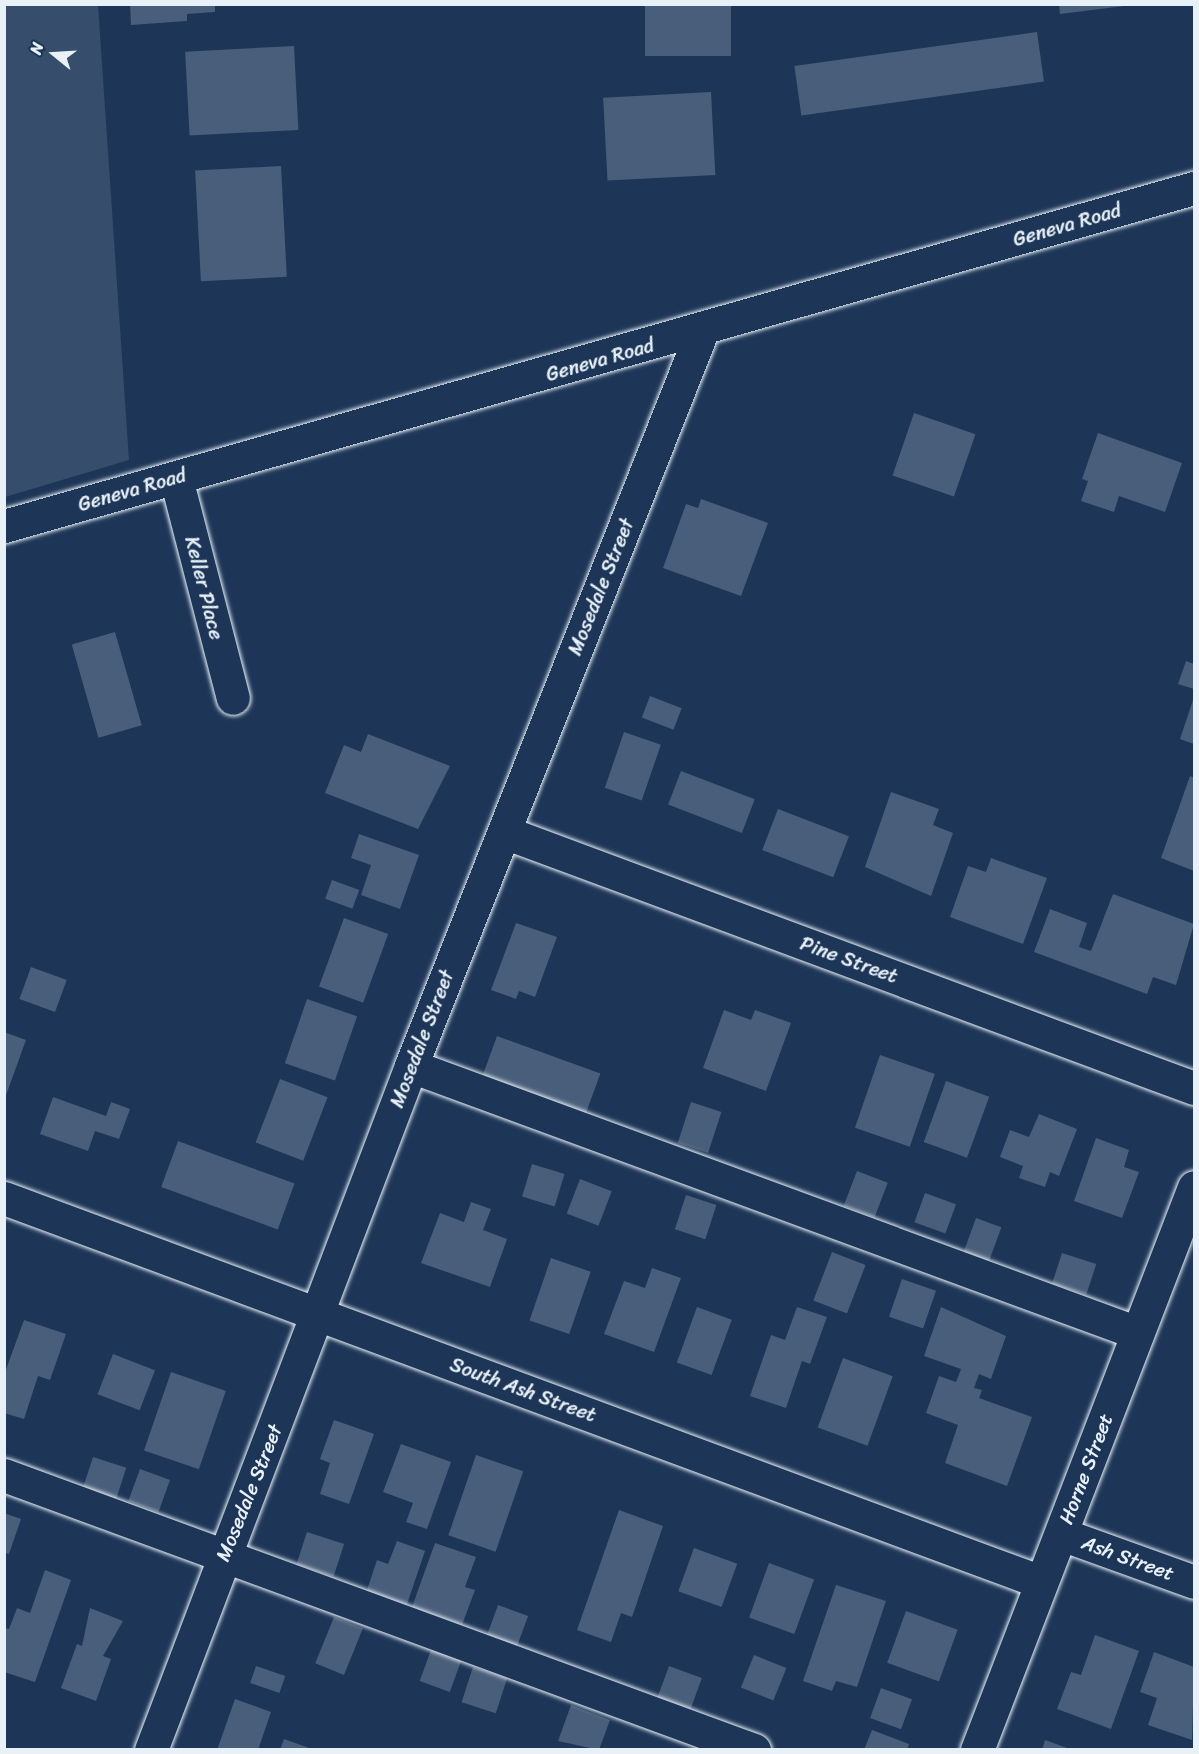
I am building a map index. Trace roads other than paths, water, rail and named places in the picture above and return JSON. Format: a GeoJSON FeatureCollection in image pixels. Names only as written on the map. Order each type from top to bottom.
{"type":"FeatureCollection","features":[{"type":"Feature","properties":{"kind":"street","name":"Geneva Road"},"geometry":{"type":"LineString","coordinates":[[4,526],[702,331],[1194,188]]}},
{"type":"Feature","properties":{"kind":"street","name":"Mosedale Street"},"geometry":{"type":"LineString","coordinates":[[151,1749],[320,1314],[411,1066],[702,331]]}},
{"type":"Feature","properties":{"kind":"street","name":"Keller Place"},"geometry":{"type":"LineString","coordinates":[[176,477],[232,698]]}},
{"type":"Feature","properties":{"kind":"street","name":"Pine Street"},"geometry":{"type":"LineString","coordinates":[[504,832],[1194,1088]]}},
{"type":"Feature","properties":{"kind":"street"},"geometry":{"type":"LineString","coordinates":[[411,1066],[1138,1333]]}},
{"type":"Feature","properties":{"kind":"street","name":"Horne Street"},"geometry":{"type":"LineString","coordinates":[[977,1749],[1194,1187]]}},
{"type":"Feature","properties":{"kind":"street","name":"South Ash Street"},"geometry":{"type":"LineString","coordinates":[[4,1198],[1041,1582]]}},
{"type":"Feature","properties":{"kind":"street"},"geometry":{"type":"LineString","coordinates":[[4,1475],[754,1749]]}},
{"type":"Feature","properties":{"kind":"street","name":"Ash Street"},"geometry":{"type":"LineString","coordinates":[[1061,1534],[1194,1582]]}}]}
